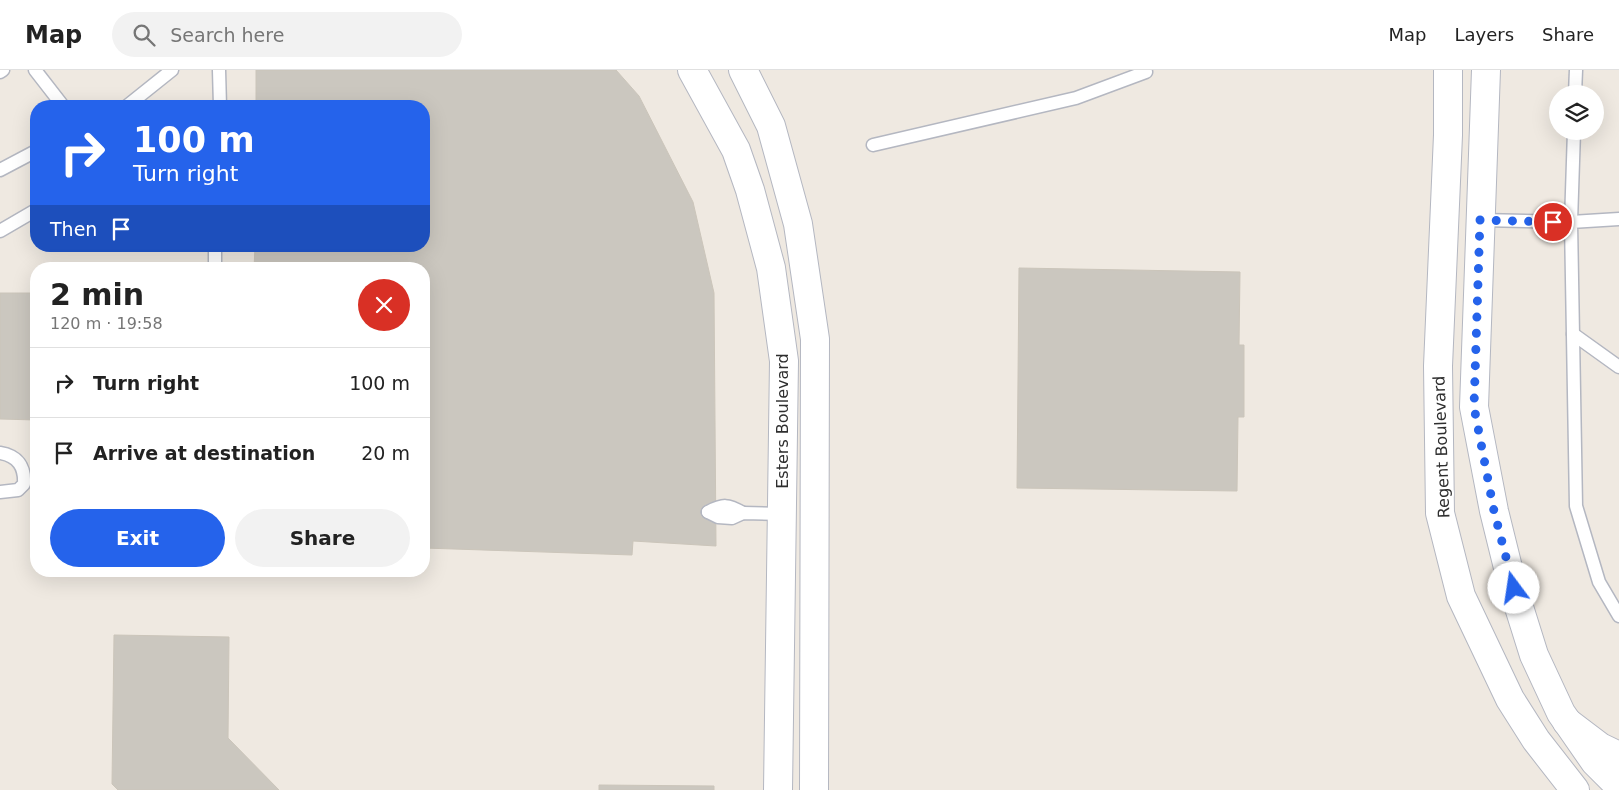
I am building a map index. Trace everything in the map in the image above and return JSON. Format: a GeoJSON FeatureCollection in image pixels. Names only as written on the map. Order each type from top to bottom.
{"type":"FeatureCollection","features":[{"type":"Feature","properties":{"kind":"main road","name":"Esters Boulevard"},"geometry":{"type":"LineString","coordinates":[[692,70],[736,150],[750,190],[772,268],[784,361],[778,790]]}},
{"type":"Feature","properties":{"kind":"main road","name":"Esters Boulevard"},"geometry":{"type":"LineString","coordinates":[[742,70],[771,126],[798,224],[815,339],[814,790]]}},
{"type":"Feature","properties":{"kind":"main road","name":"Regent Boulevard"},"geometry":{"type":"LineString","coordinates":[[1448,70],[1448,135],[1438,366],[1440,513],[1461,596],[1510,699],[1536,740],[1575,790]]}},
{"type":"Feature","properties":{"kind":"main road"},"geometry":{"type":"LineString","coordinates":[[1486,70],[1474,407],[1494,511],[1516,598],[1534,655],[1561,713],[1596,762],[1619,786]]}},
{"type":"Feature","properties":{"kind":"main road"},"geometry":{"type":"LineString","coordinates":[[1567,722],[1600,747],[1619,756]]}},
{"type":"Feature","properties":{"kind":"lane"},"geometry":{"type":"LineString","coordinates":[[36,70],[58,100]]}},
{"type":"Feature","properties":{"kind":"lane"},"geometry":{"type":"LineString","coordinates":[[134,100],[172,70]]}},
{"type":"Feature","properties":{"kind":"lane"},"geometry":{"type":"LineString","coordinates":[[220,70],[220,100]]}},
{"type":"Feature","properties":{"kind":"lane"},"geometry":{"type":"LineString","coordinates":[[1575,85],[1576,70]]}},
{"type":"Feature","properties":{"kind":"lane"},"geometry":{"type":"LineString","coordinates":[[873,145],[1076,98],[1146,72]]}},
{"type":"Feature","properties":{"kind":"lane"},"geometry":{"type":"LineString","coordinates":[[1574,140],[1571,222],[1576,506],[1599,582],[1619,616]]}},
{"type":"Feature","properties":{"kind":"lane"},"geometry":{"type":"LineString","coordinates":[[0,170],[30,154]]}},
{"type":"Feature","properties":{"kind":"lane"},"geometry":{"type":"LineString","coordinates":[[0,231],[30,214]]}},
{"type":"Feature","properties":{"kind":"lane"},"geometry":{"type":"LineString","coordinates":[[1480,220],[1571,222],[1619,219]]}},
{"type":"Feature","properties":{"kind":"lane"},"geometry":{"type":"LineString","coordinates":[[1573,334],[1619,367]]}},
{"type":"Feature","properties":{"kind":"lane"},"geometry":{"type":"LineString","coordinates":[[0,453],[17,459],[25,474],[24,484],[18,490],[0,492]]}},
{"type":"Feature","properties":{"kind":"lane"},"geometry":{"type":"LineString","coordinates":[[743,513],[782,514]]}},
{"type":"Feature","properties":{"kind":"building"},"geometry":{"type":"Polygon","coordinates":[[[256,70],[616,70],[639,96],[693,202],[714,293],[716,546],[633,541],[632,555],[430,548],[430,262],[254,262],[255,252],[430,252],[430,100],[256,100],[256,70]]]}},
{"type":"Feature","properties":{"kind":"building"},"geometry":{"type":"Polygon","coordinates":[[[1019,268],[1240,272],[1239,345],[1244,345],[1244,417],[1238,417],[1237,491],[1017,488],[1019,268]]]}},
{"type":"Feature","properties":{"kind":"building"},"geometry":{"type":"Polygon","coordinates":[[[0,293],[30,293],[30,420],[0,419],[0,293]]]}},
{"type":"Feature","properties":{"kind":"building"},"geometry":{"type":"Polygon","coordinates":[[[114,635],[229,637],[228,738],[279,790],[118,790],[112,784],[114,635]]]}},
{"type":"Feature","properties":{"kind":"building"},"geometry":{"type":"Polygon","coordinates":[[[599,785],[714,786],[714,790],[599,790],[599,785]]]}},
{"type":"Feature","properties":{"kind":"route"},"geometry":{"type":"LineString","coordinates":[[1514,588],[1494,511],[1474,407],[1480,220],[1553,222]]}}]}
